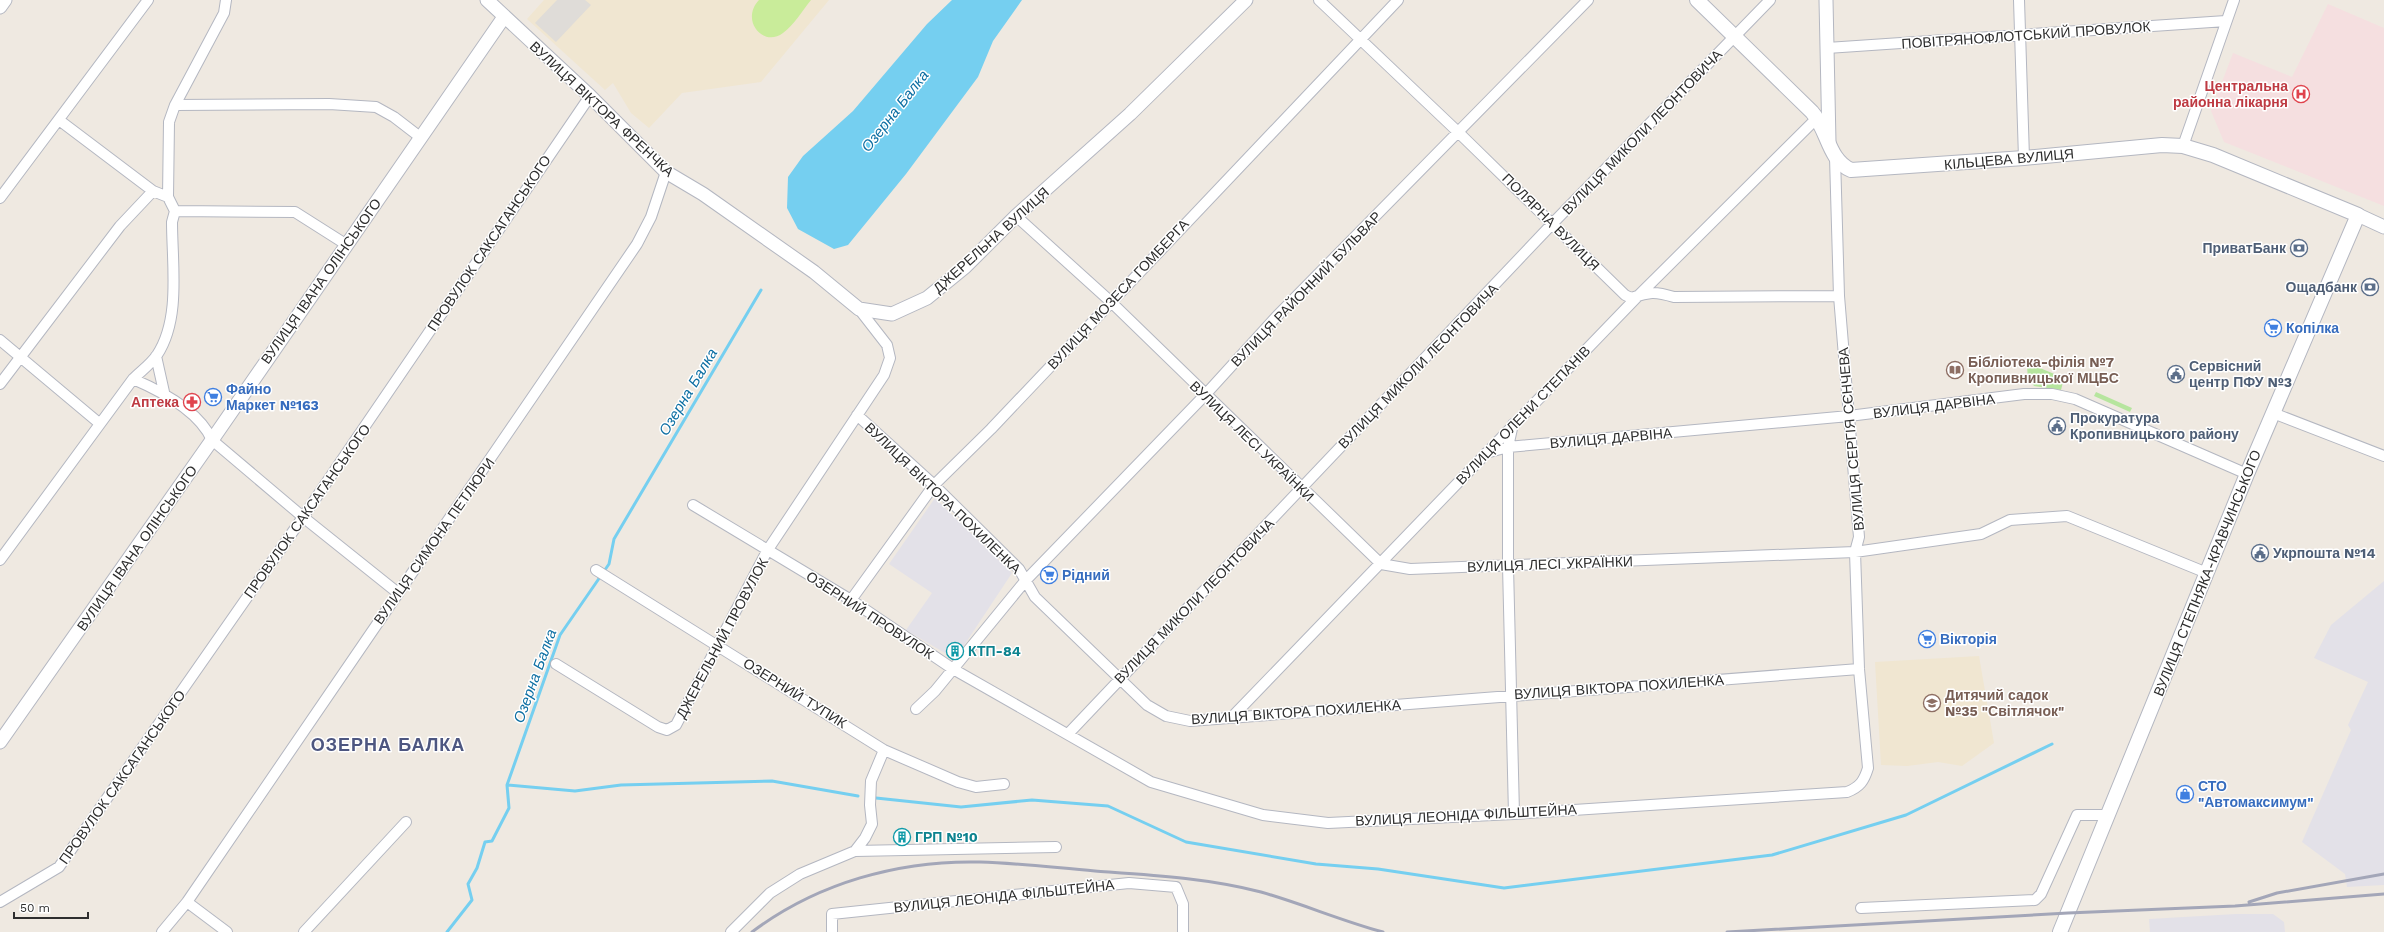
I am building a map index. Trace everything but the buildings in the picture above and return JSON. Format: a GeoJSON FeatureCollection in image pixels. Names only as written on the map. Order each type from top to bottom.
{"type":"FeatureCollection","features":[{"type":"Feature","properties":{"kind":"main road","name":"КІЛЬЦЕВА ВУЛИЦЯ"},"geometry":{"type":"LineString","coordinates":[[1696,0],[1817,118],[1835,157],[1845,168],[1858,171],[2162,145],[2183,146],[2213,155],[2358,215]]}},
{"type":"Feature","properties":{"kind":"main road","name":"ВУЛИЦЯ СТЕПНЯКА-КРАВЧИНСЬКОГО"},"geometry":{"type":"LineString","coordinates":[[2060,932],[2247,474],[2358,215]]}},
{"type":"Feature","properties":{"kind":"street"},"geometry":{"type":"LineString","coordinates":[[0,7],[5,0]]}},
{"type":"Feature","properties":{"kind":"street"},"geometry":{"type":"LineString","coordinates":[[0,198],[148,0]]}},
{"type":"Feature","properties":{"kind":"street"},"geometry":{"type":"LineString","coordinates":[[0,560],[133,379],[156,356],[166,338],[172,319],[172,222],[176,211],[168,197],[169,122],[175,105],[224,13],[226,0]]}},
{"type":"Feature","properties":{"kind":"street","name":"ВУЛИЦЯ ВІКТОРА ФРЕНЧКА"},"geometry":{"type":"LineString","coordinates":[[487,0],[590,96],[666,172],[709,198],[814,272],[859,309]]}},
{"type":"Feature","properties":{"kind":"street","name":"ДЖЕРЕЛЬНА ВУЛИЦЯ"},"geometry":{"type":"LineString","coordinates":[[859,309],[892,314],[927,298],[965,267],[1016,216],[1130,114],[1246,0]]}},
{"type":"Feature","properties":{"kind":"street","name":"ПОЛЯРНА ВУЛИЦЯ"},"geometry":{"type":"LineString","coordinates":[[1319,0],[1553,223],[1625,295],[1631,298],[1657,292],[1674,297],[1839,296]]}},
{"type":"Feature","properties":{"kind":"street","name":"ВУЛИЦЯ МОЗЕСА ГОМБЕРГА"},"geometry":{"type":"LineString","coordinates":[[851,600],[934,485],[991,429],[1110,301],[1398,0]]}},
{"type":"Feature","properties":{"kind":"street","name":"ВУЛИЦЯ РАЙОННИЙ БУЛЬВАР"},"geometry":{"type":"LineString","coordinates":[[916,709],[935,691],[1026,580],[1205,395],[1276,317],[1588,0]]}},
{"type":"Feature","properties":{"kind":"street","name":"ВУЛИЦЯ МИКОЛИ ЛЕОНТОВИЧА"},"geometry":{"type":"LineString","coordinates":[[1068,734],[1553,223],[1770,0]]}},
{"type":"Feature","properties":{"kind":"street"},"geometry":{"type":"LineString","coordinates":[[1826,0],[1829,142]]}},
{"type":"Feature","properties":{"kind":"street"},"geometry":{"type":"LineString","coordinates":[[2020,0],[2024,158]]}},
{"type":"Feature","properties":{"kind":"street"},"geometry":{"type":"LineString","coordinates":[[2183,146],[2234,0]]}},
{"type":"Feature","properties":{"kind":"street","name":"ВУЛИЦЯ ІВАНА ОЛІНСЬКОГО"},"geometry":{"type":"LineString","coordinates":[[0,742],[212,440],[504,17]]}},
{"type":"Feature","properties":{"kind":"street","name":"ПОВІТРЯНОФЛОТСЬКИЙ ПРОВУЛОК"},"geometry":{"type":"LineString","coordinates":[[1827,48],[2226,21]]}},
{"type":"Feature","properties":{"kind":"street","name":"ПРОВУЛОК САКСАГАНСЬКОГО"},"geometry":{"type":"LineString","coordinates":[[0,902],[59,867],[303,518],[590,96]]}},
{"type":"Feature","properties":{"kind":"street"},"geometry":{"type":"LineString","coordinates":[[175,105],[329,104],[376,108],[394,117],[420,137]]}},
{"type":"Feature","properties":{"kind":"street","name":"ВУЛИЦЯ ОЛЕНИ СТЕПАНІВ"},"geometry":{"type":"LineString","coordinates":[[1232,717],[1638,296],[1817,118]]}},
{"type":"Feature","properties":{"kind":"street"},"geometry":{"type":"LineString","coordinates":[[59,120],[153,191],[168,197]]}},
{"type":"Feature","properties":{"kind":"street","name":"ВУЛИЦЯ СЕРГІЯ СЄНЧЕВА"},"geometry":{"type":"LineString","coordinates":[[1835,157],[1839,296],[1859,537],[1855,552],[1858,669],[1868,768]]}},
{"type":"Feature","properties":{"kind":"street","name":"ВУЛИЦЯ СИМОНА ПЕТЛЮРИ"},"geometry":{"type":"LineString","coordinates":[[162,932],[187,902],[398,593],[469,493],[636,244],[651,217],[666,172]]}},
{"type":"Feature","properties":{"kind":"street"},"geometry":{"type":"LineString","coordinates":[[0,384],[120,226],[153,191]]}},
{"type":"Feature","properties":{"kind":"street"},"geometry":{"type":"LineString","coordinates":[[176,211],[295,212],[347,245]]}},
{"type":"Feature","properties":{"kind":"street","name":"КІЛЬЦЕВА ВУЛИЦЯ"},"geometry":{"type":"LineString","coordinates":[[2358,215],[2384,226]]}},
{"type":"Feature","properties":{"kind":"street","name":"ВУЛИЦЯ ЛЕСІ УКРАЇНКИ"},"geometry":{"type":"LineString","coordinates":[[1016,216],[1110,301],[1205,395],[1381,564],[1410,569],[1855,552],[1981,534],[2010,520],[2067,516],[2207,573]]}},
{"type":"Feature","properties":{"kind":"street"},"geometry":{"type":"LineString","coordinates":[[767,551],[884,375],[890,358],[887,345],[859,309]]}},
{"type":"Feature","properties":{"kind":"street"},"geometry":{"type":"LineString","coordinates":[[0,340],[100,423]]}},
{"type":"Feature","properties":{"kind":"street"},"geometry":{"type":"LineString","coordinates":[[156,356],[164,392]]}},
{"type":"Feature","properties":{"kind":"street"},"geometry":{"type":"LineString","coordinates":[[133,379],[164,392],[207,428],[212,440],[303,518],[398,593]]}},
{"type":"Feature","properties":{"kind":"street","name":"ВУЛИЦЯ ДАРВІНА"},"geometry":{"type":"LineString","coordinates":[[1486,453],[1508,447],[1849,416],[2024,394],[2052,394],[2075,399],[2247,474]]}},
{"type":"Feature","properties":{"kind":"street"},"geometry":{"type":"LineString","coordinates":[[2273,413],[2384,456]]}},
{"type":"Feature","properties":{"kind":"street","name":"ВУЛИЦЯ ВІКТОРА ПОХИЛЕНКА"},"geometry":{"type":"LineString","coordinates":[[857,415],[934,485],[1019,569],[1035,597],[1147,705],[1166,716],[1190,721],[1858,669]]}},
{"type":"Feature","properties":{"kind":"street"},"geometry":{"type":"LineString","coordinates":[[1513,424],[1508,447],[1508,566],[1514,814]]}},
{"type":"Feature","properties":{"kind":"street","name":"ОЗЕРНИЙ ПРОВУЛОК"},"geometry":{"type":"LineString","coordinates":[[693,505],[767,551],[851,600],[953,669],[1068,734]]}},
{"type":"Feature","properties":{"kind":"street","name":"ДЖЕРЕЛЬНИЙ ПРОВУЛОК"},"geometry":{"type":"LineString","coordinates":[[556,664],[658,727],[667,730],[676,725],[767,551]]}},
{"type":"Feature","properties":{"kind":"street","name":"ОЗЕРНИЙ ТУПИК"},"geometry":{"type":"LineString","coordinates":[[596,570],[719,645],[884,750],[958,782],[976,787],[1004,784]]}},
{"type":"Feature","properties":{"kind":"street","name":"ВУЛИЦЯ ЛЕОНІДА ФІЛЬШТЕЙНА"},"geometry":{"type":"LineString","coordinates":[[1068,734],[1151,782],[1263,815],[1328,823],[1514,814],[1847,792],[1857,788],[1865,779],[1868,768]]}},
{"type":"Feature","properties":{"kind":"street"},"geometry":{"type":"LineString","coordinates":[[855,850],[865,838],[872,824],[870,805],[871,781],[884,750]]}},
{"type":"Feature","properties":{"kind":"street"},"geometry":{"type":"LineString","coordinates":[[1861,908],[2035,900],[2041,894],[2077,815],[2109,815]]}},
{"type":"Feature","properties":{"kind":"street"},"geometry":{"type":"LineString","coordinates":[[304,932],[406,822]]}},
{"type":"Feature","properties":{"kind":"street"},"geometry":{"type":"LineString","coordinates":[[730,932],[770,893],[800,874],[855,850],[1056,847]]}},
{"type":"Feature","properties":{"kind":"street","name":"ВУЛИЦЯ ЛЕОНІДА ФІЛЬШТЕЙНА"},"geometry":{"type":"LineString","coordinates":[[832,932],[832,914],[1129,883],[1176,887],[1183,904],[1183,932]]}},
{"type":"Feature","properties":{"kind":"street"},"geometry":{"type":"LineString","coordinates":[[187,902],[227,932]]}},
{"type":"Feature","properties":{"kind":"shaded area"},"geometry":{"type":"Polygon","coordinates":[[[544,0],[829,0],[761,82],[682,93],[649,128],[631,113],[613,83],[605,90],[527,19],[544,0]]]}},
{"type":"Feature","properties":{"kind":"shaded area"},"geometry":{"type":"Polygon","coordinates":[[[557,0],[585,0],[591,5],[556,42],[535,23],[557,0]]]}},
{"type":"Feature","properties":{"kind":"shaded area","name":"Центральна районна лікарня"},"geometry":{"type":"Polygon","coordinates":[[[2328,4],[2384,28],[2384,206],[2224,142],[2211,111],[2233,53],[2292,77],[2328,4]]]}},
{"type":"Feature","properties":{"kind":"shaded area"},"geometry":{"type":"Polygon","coordinates":[[[935,498],[1012,573],[955,659],[906,630],[932,593],[889,564],[935,498]]]}},
{"type":"Feature","properties":{"kind":"shaded area"},"geometry":{"type":"Polygon","coordinates":[[[2384,581],[2384,885],[2347,887],[2345,874],[2302,842],[2351,730],[2348,725],[2368,682],[2314,658],[2331,625],[2384,581]]]}},
{"type":"Feature","properties":{"kind":"shaded area","name":"Дитячий садок №35 \"Світлячок\""},"geometry":{"type":"Polygon","coordinates":[[[1979,656],[1994,743],[1962,766],[1938,762],[1907,766],[1881,765],[1875,662],[1979,656]]]}},
{"type":"Feature","properties":{"kind":"shaded area"},"geometry":{"type":"Polygon","coordinates":[[[2236,914],[2273,914],[2284,922],[2285,932],[2150,932],[2149,919],[2236,914]]]}},
{"type":"Feature","properties":{"kind":"green space"},"geometry":{"type":"Polygon","coordinates":[[[759,0],[811,0],[787,30],[775,37],[768,37],[756,30],[753,23],[752,16],[754,8],[759,0]]]}},
{"type":"Feature","properties":{"kind":"green space"},"geometry":{"type":"Polygon","coordinates":[[[2030,364],[2064,378],[2061,390],[2034,386],[2028,378],[2027,367],[2030,364]]]}},
{"type":"Feature","properties":{"kind":"green space"},"geometry":{"type":"Polygon","coordinates":[[[2096,392],[2132,408],[2130,412],[2094,396],[2096,392]]]}},
{"type":"Feature","properties":{"kind":"water"},"geometry":{"type":"Polygon","coordinates":[[[952,0],[1022,0],[993,41],[978,77],[906,174],[848,245],[834,249],[798,229],[787,208],[788,177],[803,156],[853,111],[927,24],[952,0]]]}},
{"type":"Feature","properties":{"kind":"waterway","name":"Озерна Балка"},"geometry":{"type":"LineString","coordinates":[[447,932],[472,900],[468,884],[477,868],[485,842],[492,841],[509,808],[507,785],[560,635],[609,564],[614,539],[761,290]]}},
{"type":"Feature","properties":{"kind":"waterway"},"geometry":{"type":"LineString","coordinates":[[876,798],[961,807],[1032,800],[1108,806],[1186,842],[1316,864],[1378,869],[1504,888],[1772,855],[1906,815],[2052,744]]}},
{"type":"Feature","properties":{"kind":"waterway"},"geometry":{"type":"LineString","coordinates":[[507,785],[575,791],[621,785],[772,781],[858,796]]}},
{"type":"Feature","properties":{"kind":"railway"},"geometry":{"type":"LineString","coordinates":[[752,932],[777,915],[804,900],[831,888],[889,870],[950,862],[1023,864],[1220,883],[1261,892],[1383,932]]}},
{"type":"Feature","properties":{"kind":"railway"},"geometry":{"type":"LineString","coordinates":[[2249,902],[2277,893],[2384,874]]}},
{"type":"Feature","properties":{"kind":"railway"},"geometry":{"type":"LineString","coordinates":[[1727,932],[2068,913],[2235,906],[2384,894]]}},
{"type":"Feature","properties":{"kind":"place","name":"Центральна районна лікарня"},"geometry":{"type":"Point","coordinates":[2301,94]}},
{"type":"Feature","properties":{"kind":"place","name":"ПриватБанк"},"geometry":{"type":"Point","coordinates":[2299,248]}},
{"type":"Feature","properties":{"kind":"place","name":"Ощадбанк"},"geometry":{"type":"Point","coordinates":[2370,287]}},
{"type":"Feature","properties":{"kind":"place","name":"Копілка"},"geometry":{"type":"Point","coordinates":[2273,328]}},
{"type":"Feature","properties":{"kind":"place","name":"Бібліотека-філія №7 Кропивницької МЦБС"},"geometry":{"type":"Point","coordinates":[1955,370]}},
{"type":"Feature","properties":{"kind":"place","name":"Сервісний центр ПФУ №3"},"geometry":{"type":"Point","coordinates":[2176,374]}},
{"type":"Feature","properties":{"kind":"place","name":"Файно Маркет №163"},"geometry":{"type":"Point","coordinates":[213,397]}},
{"type":"Feature","properties":{"kind":"place","name":"Аптека"},"geometry":{"type":"Point","coordinates":[192,402]}},
{"type":"Feature","properties":{"kind":"place","name":"Прокуратура Кропивницького району"},"geometry":{"type":"Point","coordinates":[2057,426]}},
{"type":"Feature","properties":{"kind":"place","name":"Укрпошта №14"},"geometry":{"type":"Point","coordinates":[2260,553]}},
{"type":"Feature","properties":{"kind":"place","name":"Рідний"},"geometry":{"type":"Point","coordinates":[1049,575]}},
{"type":"Feature","properties":{"kind":"place","name":"Вікторія"},"geometry":{"type":"Point","coordinates":[1927,639]}},
{"type":"Feature","properties":{"kind":"place","name":"КТП-84"},"geometry":{"type":"Point","coordinates":[955,651]}},
{"type":"Feature","properties":{"kind":"place","name":"Дитячий садок №35 \"Світлячок\""},"geometry":{"type":"Point","coordinates":[1932,703]}},
{"type":"Feature","properties":{"kind":"place","name":"СТО \"Автомаксимум\""},"geometry":{"type":"Point","coordinates":[2185,794]}},
{"type":"Feature","properties":{"kind":"place","name":"ГРП №10"},"geometry":{"type":"Point","coordinates":[902,837]}},
{"type":"Feature","properties":{"kind":"district","name":"ОЗЕРНА БАЛКА"},"geometry":{"type":"Point","coordinates":[388,744]}}]}
